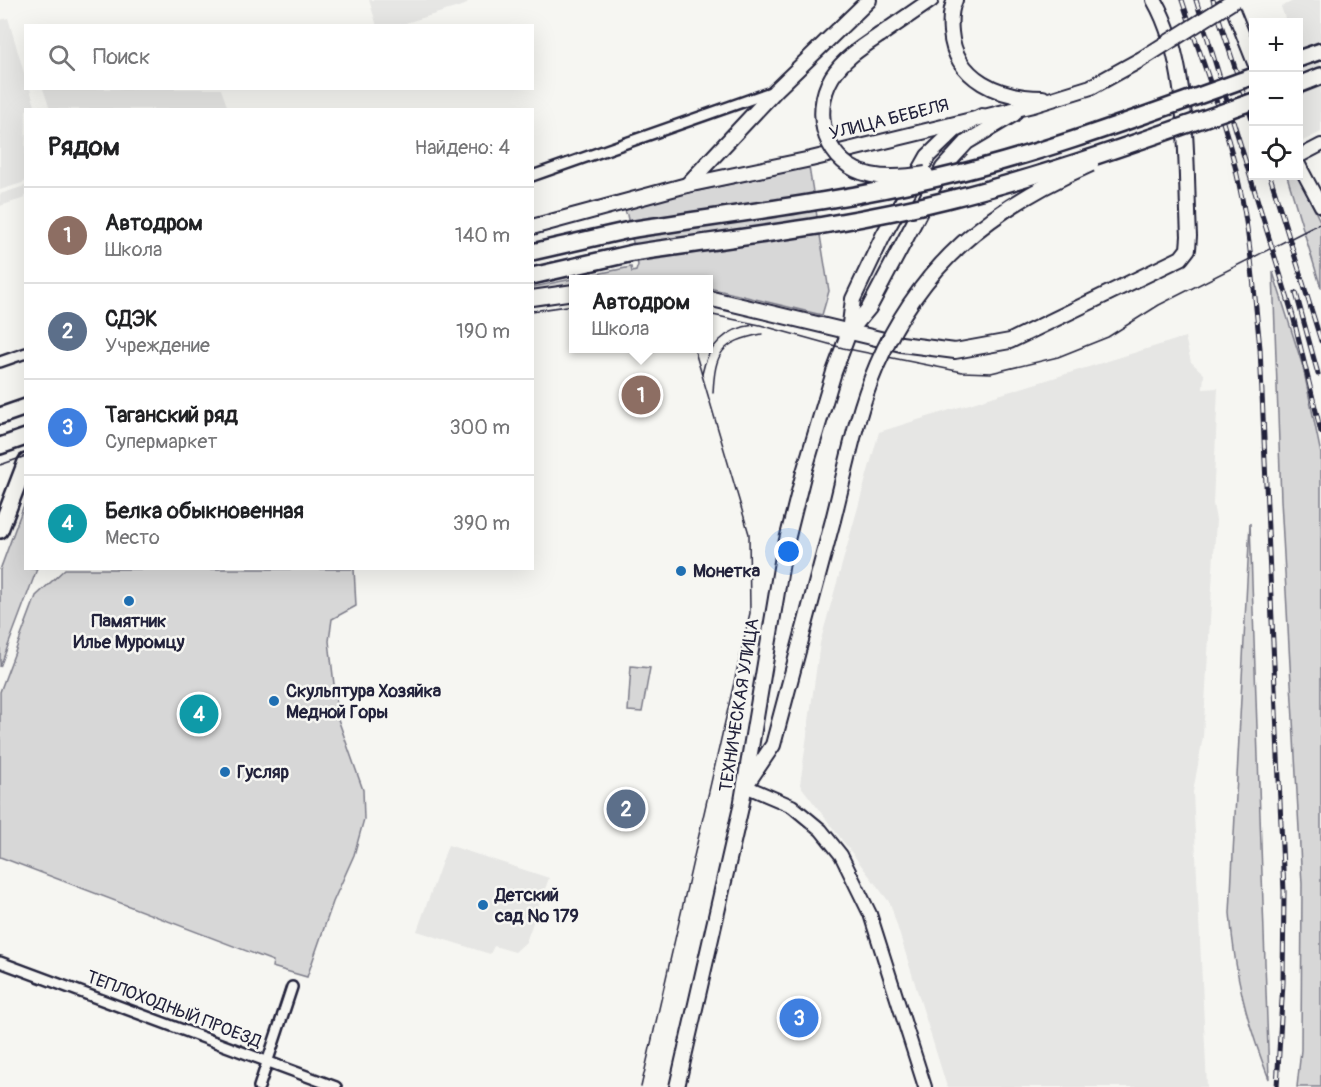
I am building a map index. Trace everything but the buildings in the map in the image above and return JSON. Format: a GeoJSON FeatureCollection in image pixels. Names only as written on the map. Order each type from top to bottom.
{"type":"FeatureCollection","features":[{"type":"Feature","properties":{"kind":"main road"},"geometry":{"type":"LineString","coordinates":[[687,185],[776,90],[870,0]]}},
{"type":"Feature","properties":{"kind":"main road"},"geometry":{"type":"LineString","coordinates":[[931,0],[842,63],[824,94],[821,110],[823,128],[833,150],[853,168],[869,175],[910,177],[976,168]]}},
{"type":"Feature","properties":{"kind":"main road"},"geometry":{"type":"LineString","coordinates":[[955,0],[952,7],[952,41],[968,73],[1000,93],[1041,98],[1069,95]]}},
{"type":"Feature","properties":{"kind":"main road"},"geometry":{"type":"LineString","coordinates":[[713,299],[933,350],[955,351],[1010,341],[1181,258],[1188,249],[1190,236],[1180,87],[1173,44],[1154,0]]}},
{"type":"Feature","properties":{"kind":"main road","name":"УЛИЦА БЕБЕЛЯ"},"geometry":{"type":"LineString","coordinates":[[534,226],[687,185],[811,159],[1069,95],[1091,87],[1140,60],[1235,0]]}},
{"type":"Feature","properties":{"kind":"main road"},"geometry":{"type":"LineString","coordinates":[[1303,58],[1321,51]]}},
{"type":"Feature","properties":{"kind":"main road"},"geometry":{"type":"LineString","coordinates":[[1303,83],[1321,76]]}},
{"type":"Feature","properties":{"kind":"main road"},"geometry":{"type":"LineString","coordinates":[[534,252],[628,230],[787,208],[877,191],[976,168],[1128,121],[1249,78]]}},
{"type":"Feature","properties":{"kind":"main road"},"geometry":{"type":"LineString","coordinates":[[534,276],[633,253],[791,231],[946,200],[1027,178],[1136,143],[1249,103]]}},
{"type":"Feature","properties":{"kind":"main road","name":"ТЕХНИЧЕСКАЯ УЛИЦА"},"geometry":{"type":"LineString","coordinates":[[849,332],[869,308],[900,245],[952,155],[986,130],[1034,105]]}},
{"type":"Feature","properties":{"kind":"main road","name":"ТЕХНИЧЕСКАЯ УЛИЦА"},"geometry":{"type":"LineString","coordinates":[[676,1087],[708,958],[745,786],[783,556],[804,472],[849,332],[854,299],[883,236],[928,156],[955,130],[982,116]]}},
{"type":"Feature","properties":{"kind":"main road"},"geometry":{"type":"LineString","coordinates":[[745,786],[773,744],[861,413],[877,367],[900,320],[925,282],[950,252],[1004,209],[1050,182],[1136,143]]}},
{"type":"Feature","properties":{"kind":"main road"},"geometry":{"type":"LineString","coordinates":[[534,298],[569,293]]}},
{"type":"Feature","properties":{"kind":"main road"},"geometry":{"type":"LineString","coordinates":[[0,416],[24,408]]}},
{"type":"Feature","properties":{"kind":"main road"},"geometry":{"type":"LineString","coordinates":[[0,446],[24,438]]}},
{"type":"Feature","properties":{"kind":"main road"},"geometry":{"type":"LineString","coordinates":[[0,530],[24,467]]}},
{"type":"Feature","properties":{"kind":"street"},"geometry":{"type":"LineString","coordinates":[[1229,0],[1249,50]]}},
{"type":"Feature","properties":{"kind":"street"},"geometry":{"type":"LineString","coordinates":[[534,175],[776,90]]}},
{"type":"Feature","properties":{"kind":"street"},"geometry":{"type":"LineString","coordinates":[[1303,155],[1321,145]]}},
{"type":"Feature","properties":{"kind":"street"},"geometry":{"type":"LineString","coordinates":[[1303,170],[1321,206]]}},
{"type":"Feature","properties":{"kind":"street"},"geometry":{"type":"LineString","coordinates":[[0,362],[24,354]]}},
{"type":"Feature","properties":{"kind":"street"},"geometry":{"type":"LineString","coordinates":[[745,786],[792,806],[821,830],[841,855],[870,914],[925,1087]]}},
{"type":"Feature","properties":{"kind":"street","name":"ТЕПЛОХОДНЫЙ ПРОЕЗД"},"geometry":{"type":"LineString","coordinates":[[0,962],[336,1087]]}},
{"type":"Feature","properties":{"kind":"street"},"geometry":{"type":"LineString","coordinates":[[259,1087],[292,987]]}},
{"type":"Feature","properties":{"kind":"shaded area"},"geometry":{"type":"Polygon","coordinates":[[[369,0],[469,0],[465,5],[402,24],[376,24],[369,0]]]}},
{"type":"Feature","properties":{"kind":"shaded area"},"geometry":{"type":"Polygon","coordinates":[[[1295,0],[1321,0],[1321,132],[1303,141],[1303,18],[1285,18],[1281,7],[1295,0]]]}},
{"type":"Feature","properties":{"kind":"shaded area"},"geometry":{"type":"Polygon","coordinates":[[[8,18],[24,73],[24,90],[30,90],[36,108],[24,108],[24,182],[0,190],[0,20],[8,18]]]}},
{"type":"Feature","properties":{"kind":"shaded area"},"geometry":{"type":"Polygon","coordinates":[[[43,90],[221,90],[228,108],[50,108],[43,90]]]}},
{"type":"Feature","properties":{"kind":"shaded area"},"geometry":{"type":"Polygon","coordinates":[[[809,167],[829,291],[822,315],[713,289],[713,275],[592,275],[631,267],[632,272],[636,271],[638,265],[627,215],[623,207],[809,167]]]}},
{"type":"Feature","properties":{"kind":"shaded area"},"geometry":{"type":"Polygon","coordinates":[[[1288,180],[1300,180],[1321,223],[1321,288],[1288,180]]]}},
{"type":"Feature","properties":{"kind":"shaded area"},"geometry":{"type":"Polygon","coordinates":[[[24,186],[24,198],[0,206],[0,194],[24,186]]]}},
{"type":"Feature","properties":{"kind":"shaded area"},"geometry":{"type":"Polygon","coordinates":[[[1273,272],[1303,367],[1321,454],[1321,1087],[1297,1087],[1301,1050],[1302,884],[1281,500],[1273,272]]]}},
{"type":"Feature","properties":{"kind":"shaded area"},"geometry":{"type":"Polygon","coordinates":[[[569,280],[569,287],[534,292],[534,287],[569,280]]]}},
{"type":"Feature","properties":{"kind":"shaded area"},"geometry":{"type":"Polygon","coordinates":[[[1185,337],[1191,362],[1204,374],[1203,389],[1218,388],[1213,504],[1216,520],[1203,737],[1193,792],[1207,1087],[947,1087],[890,903],[800,785],[820,643],[879,432],[1185,337]]]}},
{"type":"Feature","properties":{"kind":"shaded area"},"geometry":{"type":"Polygon","coordinates":[[[24,505],[24,570],[37,570],[0,667],[0,570],[24,505]]]}},
{"type":"Feature","properties":{"kind":"shaded area"},"geometry":{"type":"Polygon","coordinates":[[[1250,523],[1269,1079],[1243,998],[1230,913],[1250,523]]]}},
{"type":"Feature","properties":{"kind":"shaded area"},"geometry":{"type":"Polygon","coordinates":[[[64,570],[354,570],[356,606],[332,619],[329,641],[338,719],[363,790],[364,819],[354,855],[333,902],[307,977],[272,967],[273,961],[0,857],[0,692],[36,596],[64,570]]]}},
{"type":"Feature","properties":{"kind":"shaded area"},"geometry":{"type":"Polygon","coordinates":[[[631,666],[650,668],[642,712],[628,711],[631,666]]]}},
{"type":"Feature","properties":{"kind":"shaded area","name":"Детский сад № 179"},"geometry":{"type":"Polygon","coordinates":[[[448,845],[549,878],[526,942],[515,952],[494,946],[490,954],[417,931],[448,845]]]}},
{"type":"Feature","properties":{"kind":"tram line"},"geometry":{"type":"LineString","coordinates":[[713,315],[760,325],[843,348],[962,372],[991,373],[1058,357],[1108,337],[1159,305],[1321,223]]}},
{"type":"Feature","properties":{"kind":"tram line"},"geometry":{"type":"LineString","coordinates":[[534,311],[569,306]]}},
{"type":"Feature","properties":{"kind":"tram line"},"geometry":{"type":"LineString","coordinates":[[713,347],[735,330],[754,325]]}},
{"type":"Feature","properties":{"kind":"tram line"},"geometry":{"type":"LineString","coordinates":[[713,393],[716,368],[723,351],[737,341],[762,334]]}},
{"type":"Feature","properties":{"kind":"tram line"},"geometry":{"type":"LineString","coordinates":[[641,1087],[750,613],[749,534],[695,353]]}},
{"type":"Feature","properties":{"kind":"tram line"},"geometry":{"type":"LineString","coordinates":[[702,374],[709,353]]}},
{"type":"Feature","properties":{"kind":"tram line"},"geometry":{"type":"LineString","coordinates":[[0,465],[24,457]]}},
{"type":"Feature","properties":{"kind":"railway"},"geometry":{"type":"LineString","coordinates":[[1182,0],[1221,114],[1234,161],[1249,245],[1260,348],[1284,892],[1283,982],[1277,1087]]}},
{"type":"Feature","properties":{"kind":"railway"},"geometry":{"type":"LineString","coordinates":[[1196,0],[1293,316],[1321,432]]}},
{"type":"Feature","properties":{"kind":"railway"},"geometry":{"type":"LineString","coordinates":[[1213,0],[1249,111]]}},
{"type":"Feature","properties":{"kind":"railway"},"geometry":{"type":"LineString","coordinates":[[1271,180],[1321,341]]}},
{"type":"Feature","properties":{"kind":"railway"},"geometry":{"type":"LineString","coordinates":[[1296,293],[1318,374]]}},
{"type":"Feature","properties":{"kind":"place","name":"Автодром"},"geometry":{"type":"Point","coordinates":[641,395]}},
{"type":"Feature","properties":{"kind":"place","name":"Монетка"},"geometry":{"type":"Point","coordinates":[681,571]}},
{"type":"Feature","properties":{"kind":"place","name":"Памятник Илье Муромцу"},"geometry":{"type":"Point","coordinates":[129,601]}},
{"type":"Feature","properties":{"kind":"place","name":"Скульптура Хозяйка Медной Горы"},"geometry":{"type":"Point","coordinates":[274,701]}},
{"type":"Feature","properties":{"kind":"place","name":"Белка обыкновенная"},"geometry":{"type":"Point","coordinates":[199,714]}},
{"type":"Feature","properties":{"kind":"place","name":"Гусляр"},"geometry":{"type":"Point","coordinates":[225,772]}},
{"type":"Feature","properties":{"kind":"place","name":"СДЭК"},"geometry":{"type":"Point","coordinates":[626,809]}},
{"type":"Feature","properties":{"kind":"place","name":"Детский сад № 179"},"geometry":{"type":"Point","coordinates":[483,905]}},
{"type":"Feature","properties":{"kind":"place","name":"Таганский ряд"},"geometry":{"type":"Point","coordinates":[799,1018]}}]}
